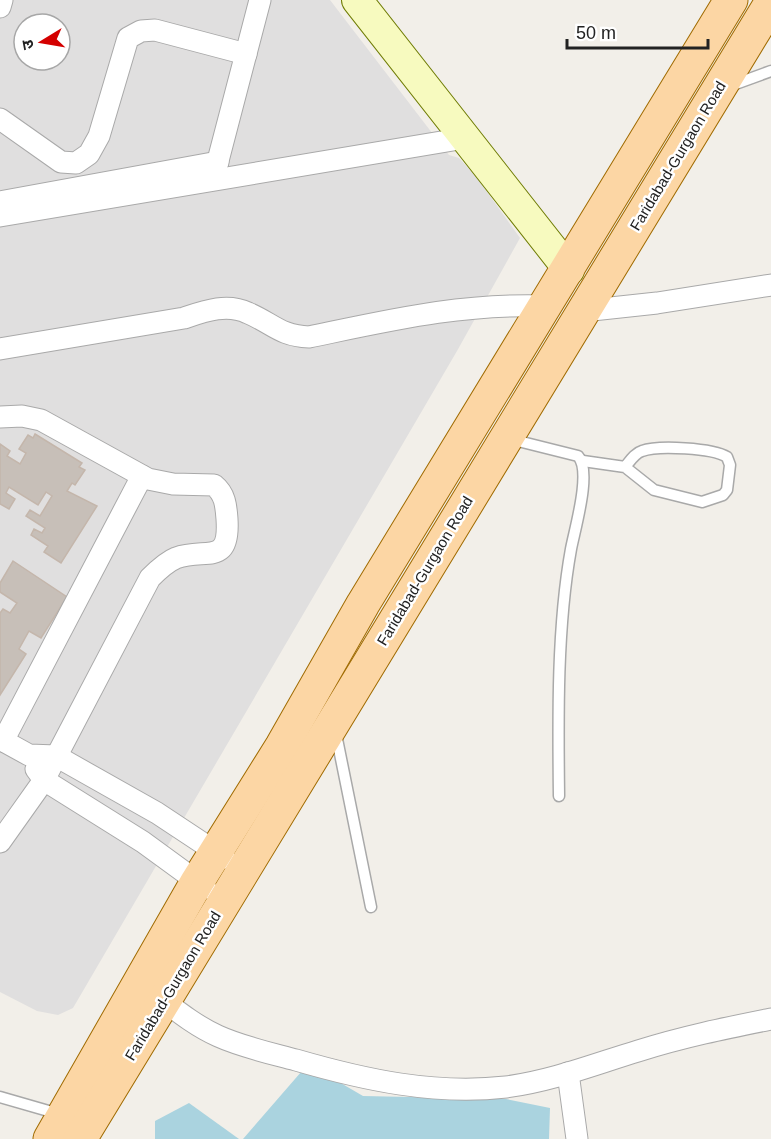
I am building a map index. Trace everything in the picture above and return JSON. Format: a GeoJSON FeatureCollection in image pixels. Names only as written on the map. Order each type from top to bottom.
{"type":"FeatureCollection","features":[{"type":"Feature","properties":{"kind":"main road","name":"Faridabad-Gurgaon Road"},"geometry":{"type":"LineString","coordinates":[[65,1131],[164,1001],[225,900],[230,861],[363,604],[569,270],[731,0]]}},
{"type":"Feature","properties":{"kind":"main road","name":"Faridabad-Gurgaon Road"},"geometry":{"type":"LineString","coordinates":[[65,1131],[197,882],[230,861],[333,723],[771,3]]}},
{"type":"Feature","properties":{"kind":"street"},"geometry":{"type":"LineString","coordinates":[[0,7],[2,0]]}},
{"type":"Feature","properties":{"kind":"street"},"geometry":{"type":"LineString","coordinates":[[215,172],[260,0]]}},
{"type":"Feature","properties":{"kind":"street"},"geometry":{"type":"LineString","coordinates":[[357,0],[569,270]]}},
{"type":"Feature","properties":{"kind":"street"},"geometry":{"type":"LineString","coordinates":[[0,119],[61,162],[76,163],[89,154],[99,136],[128,38],[141,31],[155,30],[246,54]]}},
{"type":"Feature","properties":{"kind":"street"},"geometry":{"type":"LineString","coordinates":[[0,202],[465,138]]}},
{"type":"Feature","properties":{"kind":"street"},"geometry":{"type":"LineString","coordinates":[[0,216],[215,172]]}},
{"type":"Feature","properties":{"kind":"street"},"geometry":{"type":"LineString","coordinates":[[583,311],[657,303],[771,285]]}},
{"type":"Feature","properties":{"kind":"street"},"geometry":{"type":"LineString","coordinates":[[0,349],[184,318],[209,310],[241,310],[292,336],[309,337],[453,309],[507,304],[547,306]]}},
{"type":"Feature","properties":{"kind":"street"},"geometry":{"type":"LineString","coordinates":[[0,417],[22,416],[41,420],[142,476],[160,483],[207,484],[218,488],[225,503],[228,536],[226,544],[216,552],[176,558],[150,578],[44,780],[0,842]]}},
{"type":"Feature","properties":{"kind":"street"},"geometry":{"type":"LineString","coordinates":[[142,476],[2,740],[29,755],[56,756],[157,813],[230,861]]}},
{"type":"Feature","properties":{"kind":"street"},"geometry":{"type":"LineString","coordinates":[[29,755],[44,780],[143,842],[225,900]]}},
{"type":"Feature","properties":{"kind":"street"},"geometry":{"type":"LineString","coordinates":[[164,1001],[218,1036],[266,1052],[387,1083],[459,1090],[508,1086],[568,1073],[652,1047],[771,1019]]}},
{"type":"Feature","properties":{"kind":"street"},"geometry":{"type":"LineString","coordinates":[[568,1073],[577,1139]]}},
{"type":"Feature","properties":{"kind":"lane"},"geometry":{"type":"LineString","coordinates":[[718,90],[771,71]]}},
{"type":"Feature","properties":{"kind":"lane"},"geometry":{"type":"LineString","coordinates":[[506,438],[571,454],[583,461],[625,467],[654,490],[692,502],[709,501],[723,495],[730,481],[727,457],[720,453],[701,450],[641,451],[625,467]]}},
{"type":"Feature","properties":{"kind":"lane"},"geometry":{"type":"LineString","coordinates":[[559,796],[561,655],[569,558],[585,470],[583,461]]}},
{"type":"Feature","properties":{"kind":"lane"},"geometry":{"type":"LineString","coordinates":[[333,723],[371,907]]}},
{"type":"Feature","properties":{"kind":"lane"},"geometry":{"type":"LineString","coordinates":[[0,1097],[65,1131]]}},
{"type":"Feature","properties":{"kind":"shaded area"},"geometry":{"type":"Polygon","coordinates":[[[0,0],[330,0],[449,155],[459,158],[478,179],[520,238],[457,351],[73,1008],[58,1015],[37,1011],[0,992],[0,0]]]}},
{"type":"Feature","properties":{"kind":"water"},"geometry":{"type":"Polygon","coordinates":[[[308,1064],[363,1096],[506,1099],[550,1108],[549,1139],[243,1139],[308,1064]]]}},
{"type":"Feature","properties":{"kind":"water"},"geometry":{"type":"Polygon","coordinates":[[[189,1103],[239,1139],[155,1139],[155,1121],[189,1103]]]}},
{"type":"Feature","properties":{"kind":"building"},"geometry":{"type":"Polygon","coordinates":[[[35,434],[82,463],[79,467],[85,470],[75,485],[72,483],[67,491],[97,506],[61,563],[44,552],[48,546],[31,535],[34,529],[42,533],[45,528],[26,516],[30,510],[40,516],[52,496],[46,492],[38,505],[9,487],[6,493],[15,499],[9,509],[0,504],[0,444],[10,451],[7,456],[20,464],[26,453],[19,449],[28,435],[33,438],[35,434]]]}},
{"type":"Feature","properties":{"kind":"building"},"geometry":{"type":"Polygon","coordinates":[[[13,561],[67,597],[41,638],[29,631],[19,649],[26,654],[0,695],[0,613],[3,609],[10,613],[17,603],[0,592],[0,583],[13,561]]]}}]}
